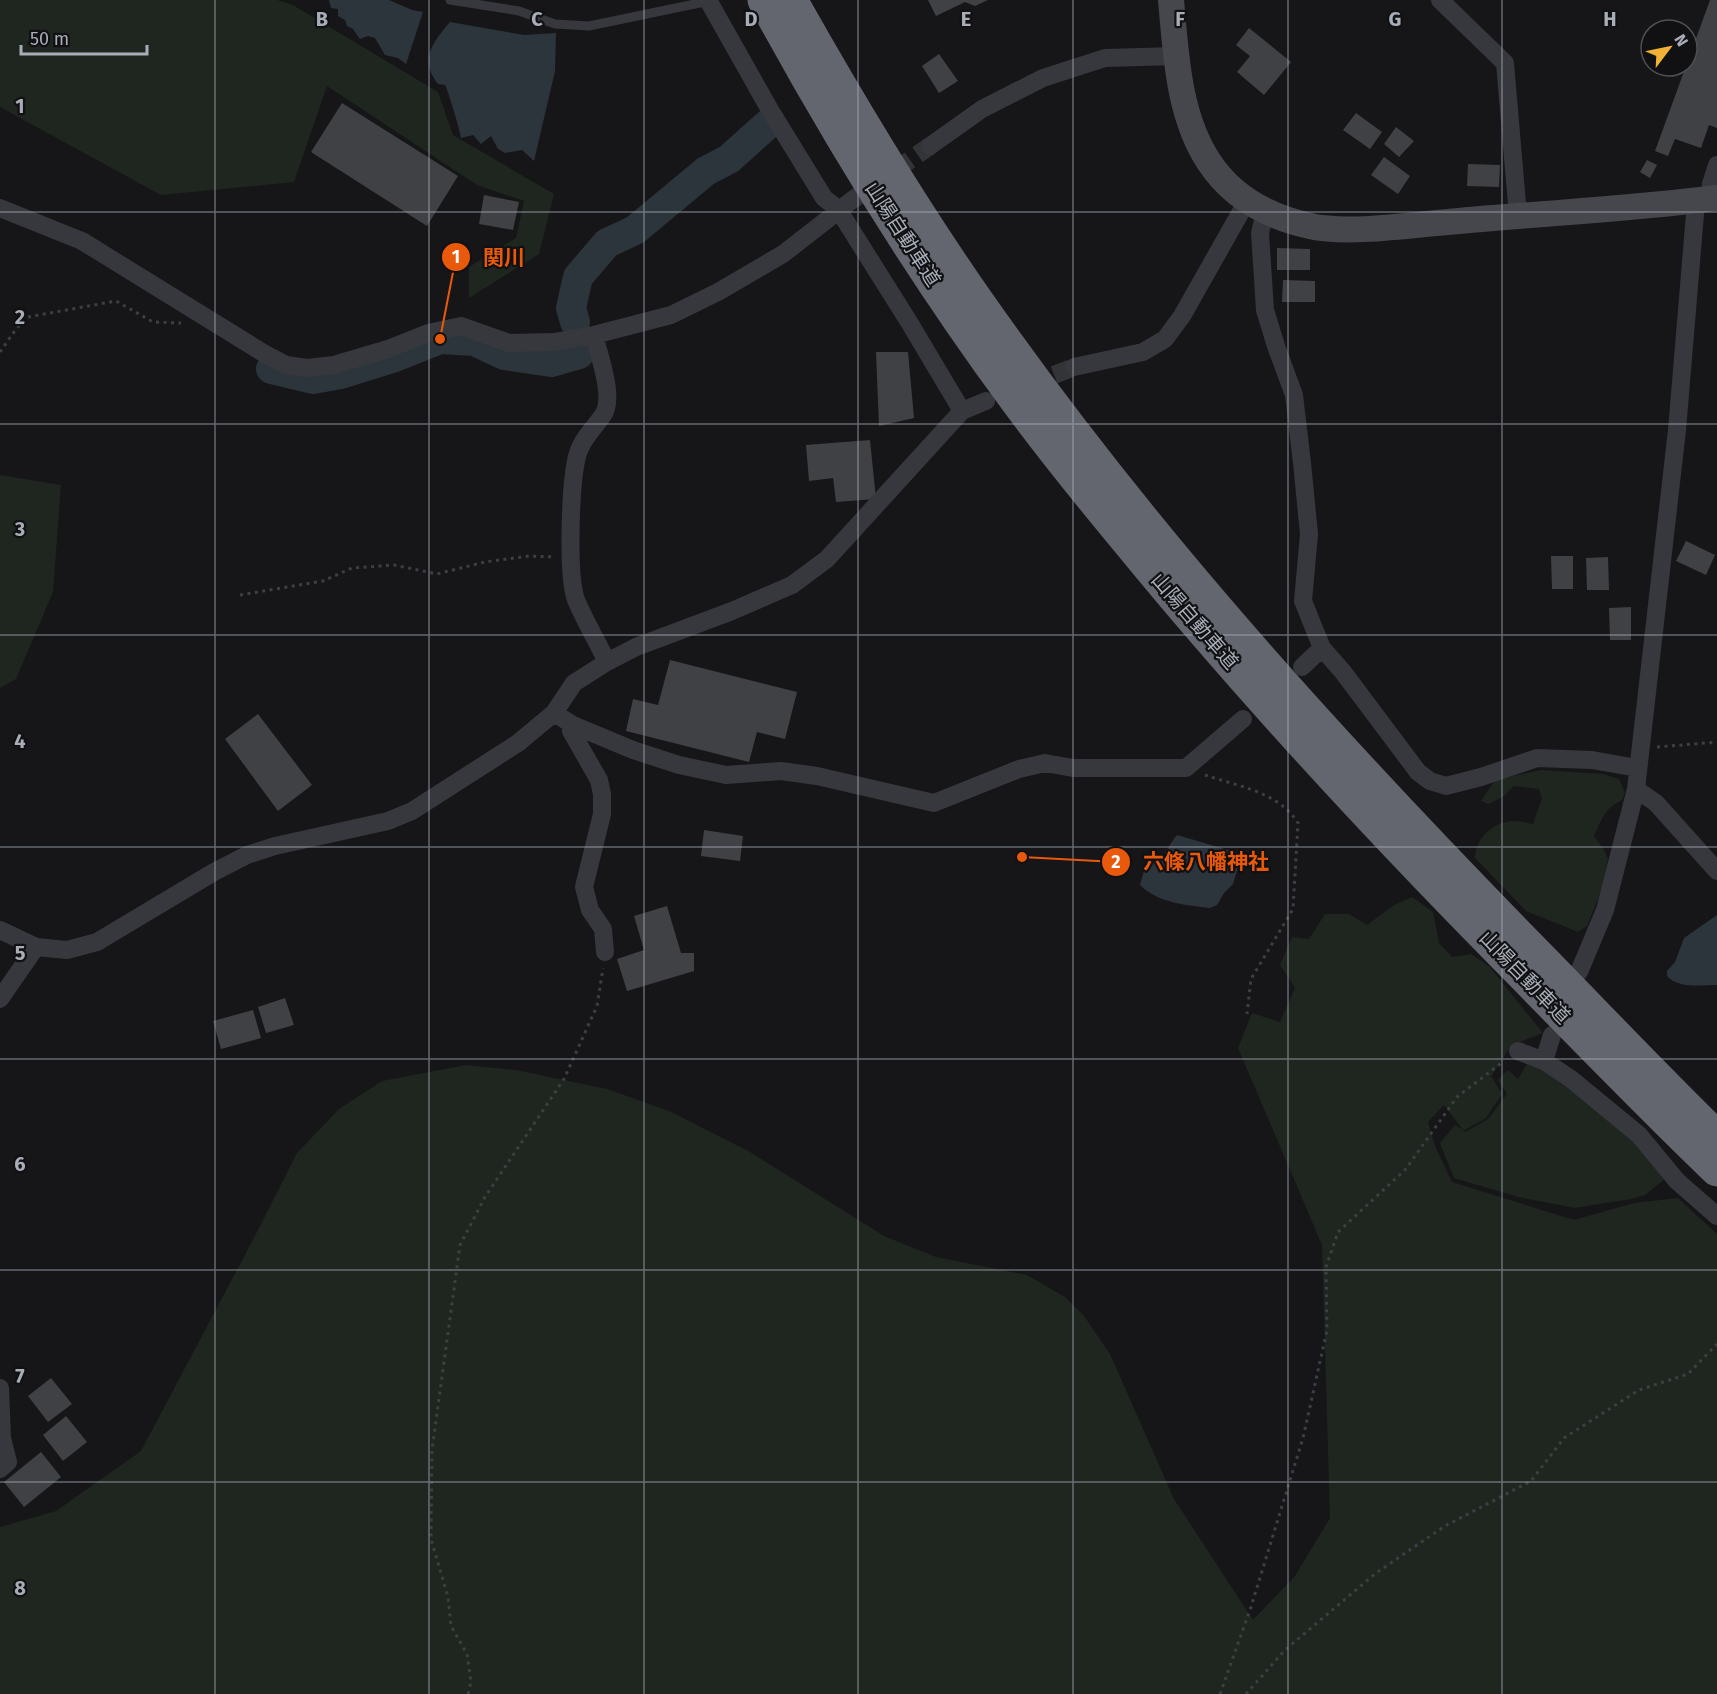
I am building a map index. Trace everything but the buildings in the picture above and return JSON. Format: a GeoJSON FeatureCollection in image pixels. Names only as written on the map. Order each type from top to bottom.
{"type":"FeatureCollection","features":[{"type":"Feature","properties":{"kind":"highway"},"geometry":{"type":"LineString","coordinates":[[744,0],[902,235]]}},
{"type":"Feature","properties":{"kind":"highway","name":"山陽自動車道"},"geometry":{"type":"LineString","coordinates":[[764,0],[824,107],[902,235],[1016,400],[1079,482],[1170,593],[1286,727],[1703,1182]]}},
{"type":"Feature","properties":{"kind":"highway","name":"山陽自動車道"},"geometry":{"type":"LineString","coordinates":[[791,0],[873,142],[976,300],[1039,387],[1188,576],[1306,712],[1437,852],[1717,1137]]}},
{"type":"Feature","properties":{"kind":"highway"},"geometry":{"type":"LineString","coordinates":[[810,0],[873,142]]}},
{"type":"Feature","properties":{"kind":"street"},"geometry":{"type":"LineString","coordinates":[[1171,0],[1184,99],[1194,133],[1209,162],[1229,185],[1256,207],[1311,226],[1335,229],[1372,228],[1707,200]]}},
{"type":"Feature","properties":{"kind":"street"},"geometry":{"type":"LineString","coordinates":[[1440,0],[1505,63],[1518,216]]}},
{"type":"Feature","properties":{"kind":"street"},"geometry":{"type":"LineString","coordinates":[[709,1],[770,110],[824,198],[844,205],[962,411]]}},
{"type":"Feature","properties":{"kind":"street"},"geometry":{"type":"LineString","coordinates":[[930,146],[982,109],[1043,78],[1105,58],[1177,56]]}},
{"type":"Feature","properties":{"kind":"street"},"geometry":{"type":"LineString","coordinates":[[1579,972],[1605,910],[1636,789],[1677,430],[1707,200],[1717,165]]}},
{"type":"Feature","properties":{"kind":"street"},"geometry":{"type":"LineString","coordinates":[[0,208],[82,241],[286,365],[307,368],[334,365],[388,349],[428,333],[461,326],[509,343],[554,342],[594,335],[671,315],[718,292],[783,254],[844,205]]}},
{"type":"Feature","properties":{"kind":"street"},"geometry":{"type":"LineString","coordinates":[[1074,367],[1143,352],[1165,339],[1256,207]]}},
{"type":"Feature","properties":{"kind":"street"},"geometry":{"type":"LineString","coordinates":[[1256,207],[1265,310],[1294,395],[1309,534],[1303,601],[1322,648],[1343,672],[1418,772],[1430,781],[1446,786],[1537,758],[1592,760],[1637,768]]}},
{"type":"Feature","properties":{"kind":"street"},"geometry":{"type":"LineString","coordinates":[[594,335],[609,400],[605,413],[578,452],[574,475],[570,564],[576,598],[607,662]]}},
{"type":"Feature","properties":{"kind":"street"},"geometry":{"type":"LineString","coordinates":[[0,930],[36,947],[67,950],[97,942],[214,872],[247,855],[275,846],[388,821],[412,811],[518,743],[554,713],[574,683],[607,662],[636,647],[732,611],[792,585],[827,559],[962,411],[986,401]]}},
{"type":"Feature","properties":{"kind":"street"},"geometry":{"type":"LineString","coordinates":[[1302,667],[1322,648]]}},
{"type":"Feature","properties":{"kind":"street"},"geometry":{"type":"LineString","coordinates":[[554,713],[573,725],[633,750],[679,765],[726,775],[781,771],[817,776],[934,803],[1019,769],[1046,763],[1073,768],[1186,768],[1243,719]]}},
{"type":"Feature","properties":{"kind":"street"},"geometry":{"type":"LineString","coordinates":[[573,725],[571,731],[599,780],[602,794],[602,814],[584,887],[590,910],[603,929],[605,952]]}},
{"type":"Feature","properties":{"kind":"street"},"geometry":{"type":"LineString","coordinates":[[1636,789],[1656,803],[1717,871]]}},
{"type":"Feature","properties":{"kind":"street"},"geometry":{"type":"LineString","coordinates":[[0,999],[36,947]]}},
{"type":"Feature","properties":{"kind":"street"},"geometry":{"type":"LineString","coordinates":[[1544,1060],[1552,1035]]}},
{"type":"Feature","properties":{"kind":"street"},"geometry":{"type":"LineString","coordinates":[[1518,1051],[1544,1060],[1571,1079],[1639,1135],[1703,1182],[1717,1216]]}},
{"type":"Feature","properties":{"kind":"street"},"geometry":{"type":"LineString","coordinates":[[0,1388],[2,1438],[8,1462],[0,1469]]}},
{"type":"Feature","properties":{"kind":"lane"},"geometry":{"type":"LineString","coordinates":[[450,0],[519,11],[555,24],[590,26],[709,1]]}},
{"type":"Feature","properties":{"kind":"path"},"geometry":{"type":"LineString","coordinates":[[0,352],[16,329],[28,317],[116,301],[153,322],[194,323],[204,315]]}},
{"type":"Feature","properties":{"kind":"path"},"geometry":{"type":"LineString","coordinates":[[240,595],[323,581],[352,568],[394,565],[437,574],[484,562],[529,556],[561,558],[570,564]]}},
{"type":"Feature","properties":{"kind":"path"},"geometry":{"type":"LineString","coordinates":[[1640,745],[1662,748],[1717,742]]}},
{"type":"Feature","properties":{"kind":"path"},"geometry":{"type":"LineString","coordinates":[[1186,768],[1275,799],[1291,811],[1298,823],[1293,909],[1251,979],[1247,1014]]}},
{"type":"Feature","properties":{"kind":"path"},"geometry":{"type":"LineString","coordinates":[[468,1694],[471,1682],[467,1654],[451,1626],[448,1597],[431,1539],[432,1450],[460,1245],[485,1197],[564,1080],[597,1006],[605,952]]}},
{"type":"Feature","properties":{"kind":"path"},"geometry":{"type":"LineString","coordinates":[[1220,1694],[1251,1607],[1303,1438],[1327,1330],[1326,1267],[1338,1232],[1405,1170],[1456,1097],[1518,1051]]}},
{"type":"Feature","properties":{"kind":"path"},"geometry":{"type":"LineString","coordinates":[[1246,1694],[1285,1650],[1376,1573],[1446,1526],[1531,1481],[1564,1438],[1639,1390],[1688,1374],[1717,1344]]}},
{"type":"Feature","properties":{"kind":"shaded area"},"geometry":{"type":"Polygon","coordinates":[[[0,0],[277,0],[293,5],[438,92],[453,135],[554,194],[539,254],[469,298],[469,267],[516,238],[524,201],[477,185],[327,86],[294,182],[161,195],[0,107],[0,0]]]}},
{"type":"Feature","properties":{"kind":"shaded area"},"geometry":{"type":"Polygon","coordinates":[[[329,0],[389,0],[423,12],[406,64],[398,58],[385,55],[375,38],[368,36],[360,39],[353,29],[347,26],[345,20],[338,16],[338,9],[331,8],[329,0]]]}},
{"type":"Feature","properties":{"kind":"shaded area"},"geometry":{"type":"Polygon","coordinates":[[[450,22],[524,35],[556,33],[555,71],[534,161],[522,150],[505,153],[498,149],[491,136],[481,144],[473,135],[461,138],[445,85],[438,84],[429,67],[433,45],[450,22]]]}},
{"type":"Feature","properties":{"kind":"shaded area"},"geometry":{"type":"Polygon","coordinates":[[[0,475],[61,485],[53,592],[16,679],[0,688],[0,475]]]}},
{"type":"Feature","properties":{"kind":"shaded area"},"geometry":{"type":"Polygon","coordinates":[[[1541,770],[1603,774],[1619,779],[1625,793],[1622,800],[1612,806],[1605,815],[1594,836],[1608,859],[1602,889],[1587,926],[1578,932],[1526,911],[1475,858],[1482,837],[1499,824],[1514,821],[1533,824],[1542,798],[1539,789],[1514,786],[1504,796],[1489,804],[1481,801],[1495,780],[1541,770]]]}},
{"type":"Feature","properties":{"kind":"shaded area"},"geometry":{"type":"Polygon","coordinates":[[[1177,835],[1242,854],[1233,884],[1217,905],[1210,908],[1173,902],[1155,896],[1140,885],[1147,860],[1158,862],[1177,835]]]}},
{"type":"Feature","properties":{"kind":"shaded area"},"geometry":{"type":"Polygon","coordinates":[[[1412,897],[1433,912],[1439,943],[1452,957],[1471,954],[1489,966],[1543,1033],[1512,1045],[1491,1076],[1502,1094],[1486,1118],[1463,1131],[1488,1119],[1507,1094],[1498,1080],[1508,1070],[1518,1079],[1530,1059],[1637,1139],[1666,1178],[1645,1195],[1575,1208],[1518,1197],[1454,1178],[1440,1143],[1455,1125],[1463,1130],[1444,1105],[1428,1122],[1435,1146],[1452,1182],[1574,1220],[1634,1203],[1678,1198],[1717,1234],[1717,1694],[0,1694],[0,1527],[56,1511],[141,1451],[297,1153],[339,1109],[382,1081],[466,1065],[516,1070],[607,1089],[669,1111],[750,1152],[884,1236],[936,1257],[1027,1275],[1065,1297],[1084,1316],[1110,1354],[1174,1499],[1253,1620],[1295,1576],[1330,1518],[1322,1245],[1238,1048],[1252,1013],[1280,1022],[1295,988],[1280,965],[1292,937],[1309,939],[1325,914],[1349,914],[1367,925],[1394,905],[1412,897]]]}},
{"type":"Feature","properties":{"kind":"shaded area"},"geometry":{"type":"Polygon","coordinates":[[[1717,915],[1717,985],[1684,985],[1672,980],[1667,976],[1667,971],[1675,962],[1684,938],[1717,915]]]}},
{"type":"Feature","properties":{"kind":"waterway"},"geometry":{"type":"LineString","coordinates":[[575,322],[571,308],[578,277],[607,243],[635,230],[706,171],[729,159],[768,124]]}},
{"type":"Feature","properties":{"kind":"waterway"},"geometry":{"type":"LineString","coordinates":[[271,369],[313,379],[341,374],[392,358],[440,339],[474,341],[504,355],[551,362],[579,354],[581,348]]}},
{"type":"Feature","properties":{"kind":"tunnel"},"geometry":{"type":"LineString","coordinates":[[851,201],[930,146]]}},
{"type":"Feature","properties":{"kind":"tunnel"},"geometry":{"type":"LineString","coordinates":[[1029,385],[1074,367]]}},
{"type":"Feature","properties":{"kind":"place","name":"関川"},"geometry":{"type":"Point","coordinates":[440,339]}},
{"type":"Feature","properties":{"kind":"place","name":"六條八幡神社"},"geometry":{"type":"Point","coordinates":[1022,857]}}]}
